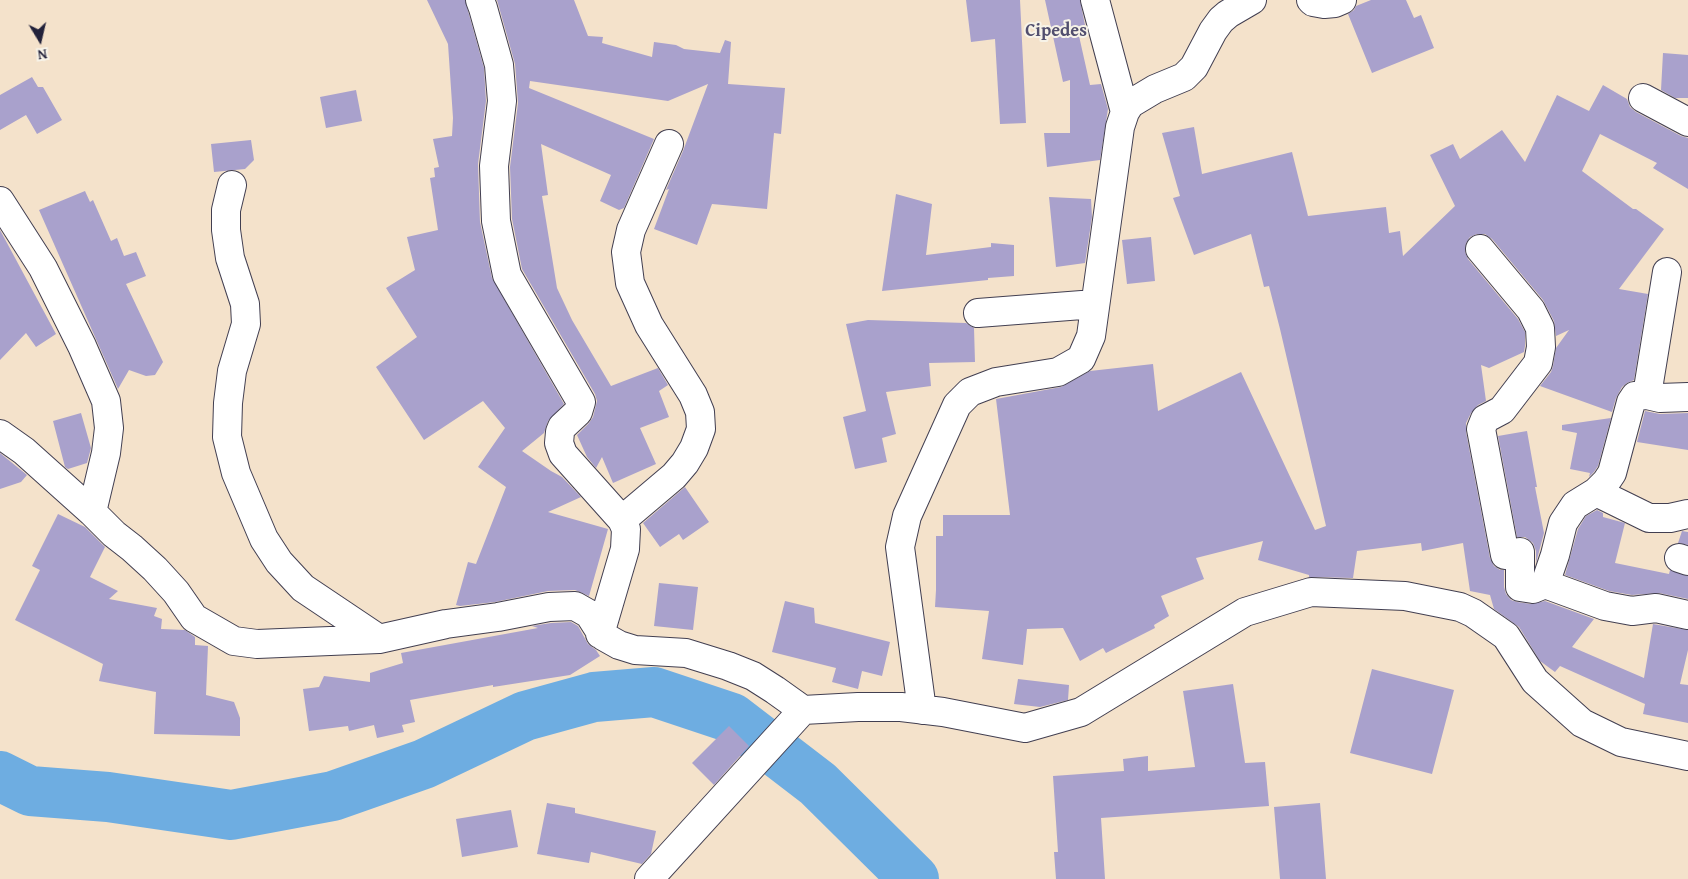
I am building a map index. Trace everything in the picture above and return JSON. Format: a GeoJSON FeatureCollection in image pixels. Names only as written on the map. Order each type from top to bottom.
{"type":"FeatureCollection","features":[{"type":"Feature","properties":{"kind":"street"},"geometry":{"type":"LineString","coordinates":[[480,0],[484,8],[499,64],[502,101],[494,175],[496,221],[507,275],[581,402],[578,412],[562,427],[560,432],[559,444],[563,454],[622,520],[626,529],[625,549],[600,634]]}},
{"type":"Feature","properties":{"kind":"street"},"geometry":{"type":"LineString","coordinates":[[1095,0],[1125,112]]}},
{"type":"Feature","properties":{"kind":"street"},"geometry":{"type":"LineString","coordinates":[[922,710],[900,547],[906,516],[957,405],[970,392],[996,382],[1058,372],[1081,359],[1091,336],[1120,127],[1125,112],[1130,104],[1155,89],[1184,77],[1194,67],[1221,20],[1252,0]]}},
{"type":"Feature","properties":{"kind":"street"},"geometry":{"type":"LineString","coordinates":[[1311,0],[1324,4],[1342,0]]}},
{"type":"Feature","properties":{"kind":"street"},"geometry":{"type":"LineString","coordinates":[[1644,98],[1688,122]]}},
{"type":"Feature","properties":{"kind":"street"},"geometry":{"type":"LineString","coordinates":[[622,520],[674,476],[686,462],[701,430],[700,412],[693,395],[649,325],[630,283],[626,252],[632,230],[669,144]]}},
{"type":"Feature","properties":{"kind":"street"},"geometry":{"type":"LineString","coordinates":[[232,185],[226,210],[226,230],[230,258],[245,304],[246,324],[232,371],[228,403],[227,437],[236,473],[264,539],[279,562],[303,588],[379,639]]}},
{"type":"Feature","properties":{"kind":"street"},"geometry":{"type":"LineString","coordinates":[[0,201],[43,268],[82,346],[106,402],[109,428],[106,453],[92,512]]}},
{"type":"Feature","properties":{"kind":"street"},"geometry":{"type":"LineString","coordinates":[[1480,249],[1531,310],[1540,328],[1541,348],[1538,363],[1502,410],[1485,419],[1480,429],[1505,555],[1520,552],[1520,587],[1533,589],[1545,584],[1605,606],[1632,611],[1656,608],[1688,615]]}},
{"type":"Feature","properties":{"kind":"street"},"geometry":{"type":"LineString","coordinates":[[1648,395],[1667,272]]}},
{"type":"Feature","properties":{"kind":"street"},"geometry":{"type":"LineString","coordinates":[[978,312],[1095,304]]}},
{"type":"Feature","properties":{"kind":"street"},"geometry":{"type":"LineString","coordinates":[[1545,584],[1563,523],[1575,505],[1596,492],[1612,473],[1631,402],[1636,396],[1648,395],[1660,398],[1688,397]]}},
{"type":"Feature","properties":{"kind":"street"},"geometry":{"type":"LineString","coordinates":[[0,434],[24,451],[114,534],[156,569],[176,592],[194,618],[234,641],[257,644],[379,639],[446,624],[498,617],[549,607],[576,606],[589,614],[602,636],[619,646],[635,650],[686,654],[728,666],[753,676],[775,690],[797,716]]}},
{"type":"Feature","properties":{"kind":"street"},"geometry":{"type":"LineString","coordinates":[[1596,492],[1649,518],[1670,518],[1688,514]]}},
{"type":"Feature","properties":{"kind":"street"},"geometry":{"type":"LineString","coordinates":[[649,879],[797,716],[858,707],[901,707],[943,712],[1025,728],[1081,712],[1245,612],[1311,592],[1405,596],[1460,607],[1474,613],[1506,636],[1535,681],[1582,723],[1621,742],[1688,756]]}},
{"type":"Feature","properties":{"kind":"building"},"geometry":{"type":"Polygon","coordinates":[[[427,0],[465,0],[484,68],[486,101],[478,164],[480,222],[492,278],[564,404],[548,421],[544,433],[522,451],[562,477],[581,497],[548,512],[608,529],[589,596],[575,590],[548,591],[495,602],[456,605],[468,562],[476,564],[506,487],[478,467],[505,428],[483,401],[424,440],[376,367],[417,337],[386,288],[415,270],[407,237],[438,230],[430,178],[435,177],[434,168],[439,167],[433,139],[452,136],[453,118],[448,44],[427,0]]]}},
{"type":"Feature","properties":{"kind":"building"},"geometry":{"type":"Polygon","coordinates":[[[497,0],[574,0],[588,36],[603,37],[602,43],[652,57],[654,42],[676,45],[684,49],[720,53],[725,40],[731,42],[728,84],[785,88],[781,134],[774,133],[767,209],[712,204],[697,245],[654,229],[669,189],[666,190],[708,84],[668,101],[530,81],[529,88],[654,139],[624,208],[619,210],[600,201],[611,175],[541,144],[548,195],[542,196],[557,288],[572,320],[611,386],[658,368],[668,385],[659,391],[669,417],[640,428],[656,464],[613,483],[602,457],[596,468],[587,457],[577,435],[593,417],[597,401],[595,394],[522,269],[512,219],[510,167],[518,103],[515,64],[497,0]]]}},
{"type":"Feature","properties":{"kind":"building"},"geometry":{"type":"Polygon","coordinates":[[[966,0],[1020,0],[1026,123],[1000,124],[995,39],[971,42],[966,0]]]}},
{"type":"Feature","properties":{"kind":"building"},"geometry":{"type":"Polygon","coordinates":[[[1045,0],[1080,0],[1085,25],[1077,27],[1090,85],[1101,84],[1108,109],[1100,160],[1047,167],[1044,133],[1070,133],[1070,80],[1063,82],[1045,0]]]}},
{"type":"Feature","properties":{"kind":"building"},"geometry":{"type":"Polygon","coordinates":[[[1371,0],[1406,0],[1414,18],[1421,15],[1434,48],[1372,73],[1348,14],[1356,6],[1371,0]]]}},
{"type":"Feature","properties":{"kind":"building"},"geometry":{"type":"Polygon","coordinates":[[[1663,53],[1688,55],[1688,98],[1675,98],[1661,90],[1663,53]]]}},
{"type":"Feature","properties":{"kind":"building"},"geometry":{"type":"Polygon","coordinates":[[[32,77],[38,87],[43,87],[62,120],[37,134],[26,115],[0,130],[0,95],[32,77]]]}},
{"type":"Feature","properties":{"kind":"building"},"geometry":{"type":"Polygon","coordinates":[[[1603,85],[1627,99],[1630,107],[1636,112],[1688,138],[1688,189],[1653,168],[1657,163],[1600,134],[1582,171],[1633,209],[1636,209],[1664,229],[1619,289],[1648,294],[1634,380],[1622,387],[1612,412],[1540,386],[1551,372],[1556,348],[1569,330],[1556,336],[1554,321],[1543,300],[1492,239],[1485,234],[1477,234],[1470,237],[1466,243],[1465,252],[1468,259],[1518,319],[1525,332],[1525,346],[1524,352],[1489,368],[1481,365],[1486,401],[1478,405],[1471,413],[1466,423],[1466,432],[1490,558],[1494,566],[1504,570],[1506,594],[1511,600],[1517,602],[1531,604],[1545,601],[1594,619],[1572,647],[1644,678],[1653,624],[1688,630],[1688,650],[1680,684],[1688,685],[1688,723],[1643,714],[1645,704],[1560,666],[1555,672],[1540,661],[1519,627],[1494,609],[1490,595],[1470,591],[1463,543],[1422,551],[1421,543],[1357,551],[1353,578],[1309,577],[1309,575],[1258,560],[1263,541],[1196,558],[1204,579],[1161,596],[1169,616],[1154,625],[1155,628],[1106,653],[1103,648],[1080,661],[1063,628],[1027,629],[1023,665],[982,659],[989,611],[935,607],[936,536],[943,536],[943,515],[1010,515],[996,399],[1061,387],[1090,371],[1153,364],[1158,411],[1241,372],[1315,530],[1326,526],[1269,286],[1264,287],[1251,234],[1194,255],[1173,198],[1180,196],[1162,133],[1194,127],[1202,174],[1292,152],[1308,216],[1386,207],[1389,233],[1400,231],[1403,256],[1455,206],[1430,155],[1453,144],[1460,159],[1502,130],[1525,162],[1557,95],[1589,111],[1603,85]]]}},
{"type":"Feature","properties":{"kind":"building"},"geometry":{"type":"Polygon","coordinates":[[[356,90],[362,121],[326,128],[320,97],[356,90]]]}},
{"type":"Feature","properties":{"kind":"building"},"geometry":{"type":"Polygon","coordinates":[[[251,140],[254,160],[245,169],[214,172],[211,144],[251,140]]]}},
{"type":"Feature","properties":{"kind":"building"},"geometry":{"type":"Polygon","coordinates":[[[85,191],[90,202],[93,200],[111,241],[117,238],[124,256],[136,252],[146,276],[126,284],[163,362],[155,375],[146,376],[129,370],[118,389],[39,210],[85,191]]]}},
{"type":"Feature","properties":{"kind":"building"},"geometry":{"type":"Polygon","coordinates":[[[896,194],[932,204],[926,255],[991,247],[991,243],[1014,245],[1014,276],[882,291],[896,194]]]}},
{"type":"Feature","properties":{"kind":"building"},"geometry":{"type":"Polygon","coordinates":[[[1049,197],[1091,199],[1092,217],[1085,263],[1056,267],[1049,197]]]}},
{"type":"Feature","properties":{"kind":"building"},"geometry":{"type":"Polygon","coordinates":[[[0,230],[56,334],[36,347],[26,333],[0,360],[0,230]]]}},
{"type":"Feature","properties":{"kind":"building"},"geometry":{"type":"Polygon","coordinates":[[[1151,237],[1155,281],[1127,284],[1122,240],[1151,237]]]}},
{"type":"Feature","properties":{"kind":"building"},"geometry":{"type":"Polygon","coordinates":[[[868,320],[966,323],[974,328],[975,362],[929,363],[931,386],[886,392],[896,434],[882,438],[887,462],[855,469],[843,417],[866,411],[846,324],[868,320]]]}},
{"type":"Feature","properties":{"kind":"building"},"geometry":{"type":"Polygon","coordinates":[[[1645,411],[1660,414],[1688,413],[1688,450],[1637,442],[1645,411]]]}},
{"type":"Feature","properties":{"kind":"building"},"geometry":{"type":"Polygon","coordinates":[[[81,413],[91,448],[87,463],[68,469],[65,467],[53,421],[81,413]]]}},
{"type":"Feature","properties":{"kind":"building"},"geometry":{"type":"Polygon","coordinates":[[[1611,418],[1598,466],[1594,472],[1589,477],[1590,473],[1570,469],[1577,433],[1562,430],[1562,425],[1611,418]]]}},
{"type":"Feature","properties":{"kind":"building"},"geometry":{"type":"Polygon","coordinates":[[[1527,431],[1544,533],[1536,563],[1536,551],[1533,543],[1525,537],[1517,537],[1498,436],[1527,431]]]}},
{"type":"Feature","properties":{"kind":"building"},"geometry":{"type":"Polygon","coordinates":[[[0,453],[27,475],[21,482],[0,489],[0,453]]]}},
{"type":"Feature","properties":{"kind":"building"},"geometry":{"type":"Polygon","coordinates":[[[685,487],[709,522],[683,540],[679,534],[660,547],[643,523],[685,487]]]}},
{"type":"Feature","properties":{"kind":"building"},"geometry":{"type":"Polygon","coordinates":[[[1597,510],[1603,513],[1603,517],[1625,523],[1615,563],[1669,574],[1670,570],[1688,576],[1688,599],[1659,593],[1632,595],[1609,591],[1565,575],[1578,529],[1586,516],[1597,510]]]}},
{"type":"Feature","properties":{"kind":"building"},"geometry":{"type":"Polygon","coordinates":[[[58,514],[85,527],[105,547],[90,577],[118,591],[109,599],[157,608],[154,616],[162,619],[161,629],[185,630],[195,637],[195,645],[208,646],[206,695],[234,702],[240,718],[240,736],[154,734],[156,692],[99,681],[103,664],[15,620],[40,570],[32,566],[58,514]]]}},
{"type":"Feature","properties":{"kind":"building"},"geometry":{"type":"Polygon","coordinates":[[[1682,531],[1688,532],[1688,545],[1678,543],[1682,531]]]}},
{"type":"Feature","properties":{"kind":"building"},"geometry":{"type":"Polygon","coordinates":[[[659,583],[698,587],[693,630],[654,626],[659,583]]]}},
{"type":"Feature","properties":{"kind":"building"},"geometry":{"type":"Polygon","coordinates":[[[785,601],[814,608],[815,623],[890,642],[882,676],[862,671],[858,689],[832,682],[836,668],[772,652],[785,601]]]}},
{"type":"Feature","properties":{"kind":"building"},"geometry":{"type":"Polygon","coordinates":[[[571,622],[578,626],[588,644],[600,656],[570,675],[493,687],[493,685],[410,700],[415,722],[402,725],[404,732],[377,738],[374,725],[349,731],[348,726],[309,731],[303,689],[319,687],[324,676],[370,682],[370,673],[403,663],[401,653],[538,628],[532,626],[571,622]]]}},
{"type":"Feature","properties":{"kind":"building"},"geometry":{"type":"Polygon","coordinates":[[[1372,669],[1454,690],[1432,774],[1350,753],[1372,669]]]}},
{"type":"Feature","properties":{"kind":"building"},"geometry":{"type":"Polygon","coordinates":[[[1018,679],[1069,685],[1068,700],[1040,707],[1014,704],[1018,679]]]}},
{"type":"Feature","properties":{"kind":"building"},"geometry":{"type":"Polygon","coordinates":[[[1233,684],[1245,763],[1265,762],[1269,806],[1101,818],[1105,879],[1056,879],[1054,852],[1058,852],[1053,776],[1124,771],[1123,759],[1148,756],[1148,771],[1195,767],[1183,691],[1233,684]]]}},
{"type":"Feature","properties":{"kind":"building"},"geometry":{"type":"Polygon","coordinates":[[[729,726],[749,746],[714,785],[692,763],[729,726]]]}},
{"type":"Feature","properties":{"kind":"building"},"geometry":{"type":"Polygon","coordinates":[[[547,803],[575,808],[575,813],[656,831],[651,854],[642,864],[591,852],[589,863],[537,854],[547,803]]]}},
{"type":"Feature","properties":{"kind":"building"},"geometry":{"type":"Polygon","coordinates":[[[1320,803],[1326,879],[1280,879],[1274,807],[1320,803]]]}},
{"type":"Feature","properties":{"kind":"building"},"geometry":{"type":"Polygon","coordinates":[[[511,810],[518,847],[462,857],[456,819],[511,810]]]}},
{"type":"Feature","properties":{"kind":"waterway"},"geometry":{"type":"LineString","coordinates":[[0,776],[30,791],[108,797],[231,815],[333,796],[424,764],[525,716],[594,697],[654,692],[732,718],[818,784],[914,879]]}},
{"type":"Feature","properties":{"kind":"district","name":"Cipedes"},"geometry":{"type":"Point","coordinates":[1056,31]}}]}
